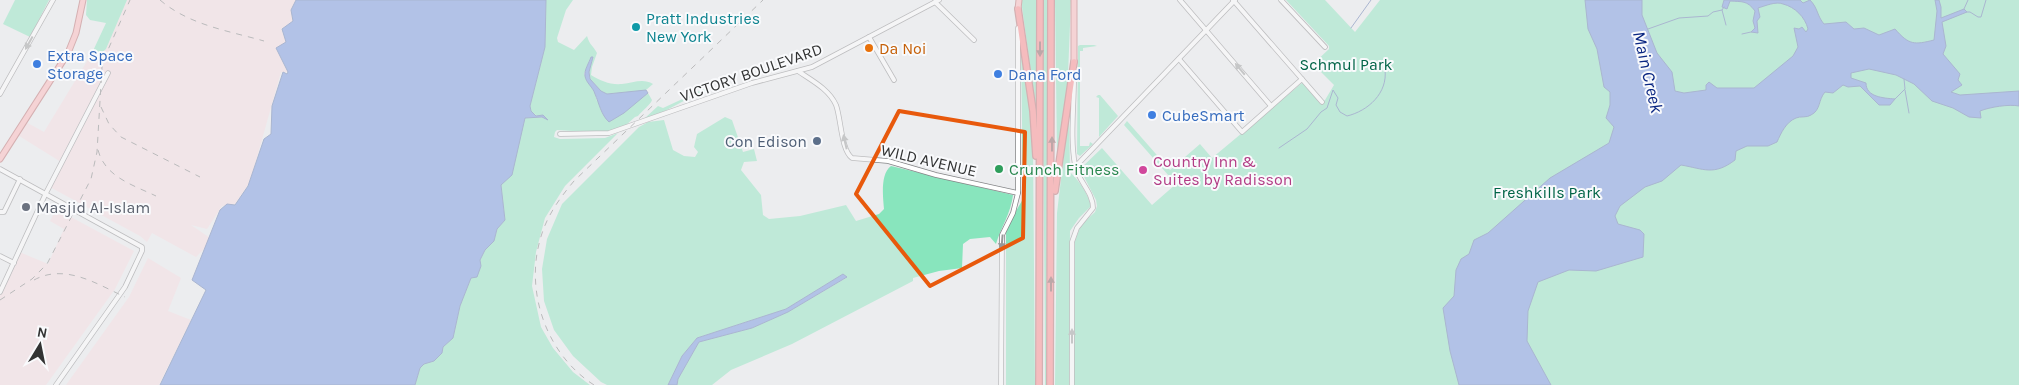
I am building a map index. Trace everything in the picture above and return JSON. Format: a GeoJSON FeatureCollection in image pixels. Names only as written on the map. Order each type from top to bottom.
{"type":"FeatureCollection","features":[{"type":"Feature","properties":{"kind":"highway"},"geometry":{"type":"LineString","coordinates":[[1039,385],[1040,0]]}},
{"type":"Feature","properties":{"kind":"highway"},"geometry":{"type":"LineString","coordinates":[[1050,385],[1052,0]]}},
{"type":"Feature","properties":{"kind":"highway"},"geometry":{"type":"LineString","coordinates":[[1018,9],[1033,111],[1040,237]]}},
{"type":"Feature","properties":{"kind":"highway"},"geometry":{"type":"LineString","coordinates":[[1051,210],[1074,62]]}},
{"type":"Feature","properties":{"kind":"main road"},"geometry":{"type":"LineString","coordinates":[[0,159],[68,53],[76,33],[83,0]]}},
{"type":"Feature","properties":{"kind":"main road"},"geometry":{"type":"LineString","coordinates":[[1018,9],[1019,0]]}},
{"type":"Feature","properties":{"kind":"main road"},"geometry":{"type":"LineString","coordinates":[[1074,0],[1074,62]]}},
{"type":"Feature","properties":{"kind":"street"},"geometry":{"type":"LineString","coordinates":[[0,94],[53,0]]}},
{"type":"Feature","properties":{"kind":"street"},"geometry":{"type":"LineString","coordinates":[[1180,0],[1271,106]]}},
{"type":"Feature","properties":{"kind":"street"},"geometry":{"type":"LineString","coordinates":[[1075,168],[1234,0],[1322,102]]}},
{"type":"Feature","properties":{"kind":"street"},"geometry":{"type":"LineString","coordinates":[[1281,0],[1325,47]]}},
{"type":"Feature","properties":{"kind":"street"},"geometry":{"type":"LineString","coordinates":[[937,1],[974,40]]}},
{"type":"Feature","properties":{"kind":"street","name":"VICTORY BOULEVARD"},"geometry":{"type":"LineString","coordinates":[[560,134],[608,133],[752,83],[822,63],[937,1]]}},
{"type":"Feature","properties":{"kind":"street"},"geometry":{"type":"LineString","coordinates":[[1001,385],[1002,235],[1013,213],[1018,195],[1018,9]]}},
{"type":"Feature","properties":{"kind":"street"},"geometry":{"type":"LineString","coordinates":[[869,37],[894,80]]}},
{"type":"Feature","properties":{"kind":"street"},"geometry":{"type":"LineString","coordinates":[[1179,60],[1242,132],[1302,79]]}},
{"type":"Feature","properties":{"kind":"street"},"geometry":{"type":"LineString","coordinates":[[1072,385],[1072,242],[1077,228],[1093,208],[1092,198],[1075,168],[1073,153],[1074,62]]}},
{"type":"Feature","properties":{"kind":"street","name":"WILD AVENUE"},"geometry":{"type":"LineString","coordinates":[[798,70],[830,96],[836,105],[846,150],[852,158],[888,161],[1018,195]]}},
{"type":"Feature","properties":{"kind":"street"},"geometry":{"type":"LineString","coordinates":[[0,292],[46,192],[108,73]]}},
{"type":"Feature","properties":{"kind":"street"},"geometry":{"type":"LineString","coordinates":[[0,169],[46,192],[142,246],[142,251],[120,295],[56,385]]}},
{"type":"Feature","properties":{"kind":"street"},"geometry":{"type":"LineString","coordinates":[[0,212],[4,212],[20,179]]}},
{"type":"Feature","properties":{"kind":"street"},"geometry":{"type":"LineString","coordinates":[[0,256],[14,263]]}},
{"type":"Feature","properties":{"kind":"highlighted area"},"geometry":{"type":"Polygon","coordinates":[[[899,111],[1025,132],[1023,238],[930,286],[856,194],[899,111]]]}},
{"type":"Feature","properties":{"kind":"shaded area"},"geometry":{"type":"Polygon","coordinates":[[[127,0],[296,0],[291,12],[293,21],[281,29],[286,42],[276,48],[288,72],[281,72],[250,182],[235,204],[222,206],[207,229],[191,225],[213,240],[196,257],[152,233],[147,242],[140,236],[50,187],[61,162],[16,134],[24,121],[44,132],[92,53],[98,56],[106,49],[127,0]]]}},
{"type":"Feature","properties":{"kind":"shaded area"},"geometry":{"type":"Polygon","coordinates":[[[56,209],[134,251],[115,289],[46,385],[0,385],[0,289],[17,251],[48,264],[64,229],[50,221],[56,209]]]}},
{"type":"Feature","properties":{"kind":"shaded area"},"geometry":{"type":"Polygon","coordinates":[[[148,258],[181,278],[168,311],[191,320],[159,385],[66,385],[129,297],[148,258]]]}},
{"type":"Feature","properties":{"kind":"green space"},"geometry":{"type":"Polygon","coordinates":[[[15,0],[49,0],[30,37],[3,24],[15,0]]]}},
{"type":"Feature","properties":{"kind":"green space"},"geometry":{"type":"Polygon","coordinates":[[[87,0],[127,0],[106,49],[98,56],[92,53],[106,23],[90,20],[86,15],[87,0]]]}},
{"type":"Feature","properties":{"kind":"green space"},"geometry":{"type":"Polygon","coordinates":[[[546,0],[573,0],[566,10],[557,38],[558,42],[574,50],[587,36],[597,53],[591,75],[602,81],[614,84],[642,81],[653,84],[646,90],[637,92],[607,94],[601,91],[590,79],[589,72],[593,57],[591,57],[584,74],[595,93],[597,101],[646,95],[648,93],[652,100],[638,116],[625,126],[604,133],[557,130],[555,132],[554,137],[560,139],[605,138],[618,133],[565,186],[545,218],[536,252],[532,286],[541,327],[553,348],[573,372],[590,385],[415,385],[420,368],[424,364],[434,361],[442,353],[443,347],[453,338],[460,306],[471,278],[481,266],[480,260],[485,250],[494,241],[497,229],[505,220],[501,185],[518,144],[525,118],[546,117],[537,116],[531,111],[530,106],[545,47],[546,0]]]}},
{"type":"Feature","properties":{"kind":"green space"},"geometry":{"type":"Polygon","coordinates":[[[1021,0],[1037,0],[1036,103],[1035,103],[1021,0]]]}},
{"type":"Feature","properties":{"kind":"green space"},"geometry":{"type":"Polygon","coordinates":[[[1043,0],[1049,0],[1048,385],[1045,385],[1043,0]]]}},
{"type":"Feature","properties":{"kind":"green space"},"geometry":{"type":"Polygon","coordinates":[[[1055,0],[1071,0],[1067,100],[1057,154],[1055,0]]]}},
{"type":"Feature","properties":{"kind":"green space","name":"Freshkills Park"},"geometry":{"type":"Polygon","coordinates":[[[1286,0],[1325,0],[1355,32],[1380,0],[2019,0],[2019,385],[1074,385],[1075,241],[1081,225],[1095,212],[1097,206],[1096,200],[1080,169],[1102,148],[1152,205],[1176,184],[1124,125],[1127,121],[1170,170],[1200,144],[1212,158],[1302,83],[1306,84],[1321,103],[1325,100],[1334,85],[1313,64],[1329,49],[1329,46],[1286,0]]]}},
{"type":"Feature","properties":{"kind":"green space"},"geometry":{"type":"Polygon","coordinates":[[[1078,46],[1097,46],[1083,48],[1083,51],[1080,51],[1080,146],[1089,146],[1090,142],[1093,144],[1080,156],[1077,154],[1078,46]]]}},
{"type":"Feature","properties":{"kind":"green space"},"geometry":{"type":"Polygon","coordinates":[[[1021,48],[1033,148],[1035,385],[1006,385],[1006,228],[1023,199],[1021,48]]]}},
{"type":"Feature","properties":{"kind":"green space"},"geometry":{"type":"Polygon","coordinates":[[[704,89],[710,90],[695,95],[663,112],[645,118],[658,106],[663,108],[704,89]]]}},
{"type":"Feature","properties":{"kind":"green space"},"geometry":{"type":"Polygon","coordinates":[[[1098,95],[1118,116],[1099,137],[1099,98],[1096,97],[1098,95]]]}},
{"type":"Feature","properties":{"kind":"green space"},"geometry":{"type":"Polygon","coordinates":[[[1069,111],[1070,172],[1083,187],[1091,206],[1070,231],[1069,385],[1055,385],[1057,213],[1069,111]]]}},
{"type":"Feature","properties":{"kind":"green space"},"geometry":{"type":"Polygon","coordinates":[[[725,117],[732,120],[743,152],[754,149],[757,161],[744,162],[741,170],[761,195],[763,215],[769,219],[800,216],[846,205],[856,221],[879,214],[884,209],[885,174],[891,166],[1013,195],[996,244],[990,237],[970,239],[963,244],[962,268],[939,271],[913,278],[913,281],[792,344],[731,370],[712,385],[677,385],[678,379],[699,342],[752,328],[788,312],[846,278],[843,274],[786,309],[697,338],[682,356],[668,385],[607,385],[601,382],[573,356],[554,330],[544,301],[542,269],[547,239],[562,204],[639,127],[648,122],[664,120],[673,150],[684,156],[695,157],[698,152],[694,147],[697,134],[725,117]]]}},
{"type":"Feature","properties":{"kind":"water"},"geometry":{"type":"Polygon","coordinates":[[[296,0],[546,0],[545,47],[530,106],[531,111],[536,116],[543,115],[548,120],[542,117],[525,118],[512,175],[501,185],[505,220],[497,229],[494,241],[485,250],[480,260],[481,266],[477,277],[471,278],[460,306],[453,338],[443,347],[442,353],[434,361],[424,364],[420,368],[415,385],[160,385],[206,290],[192,280],[220,210],[227,204],[235,205],[248,186],[264,139],[271,134],[272,106],[283,72],[287,74],[288,72],[276,48],[286,42],[282,29],[293,21],[291,10],[296,0]]]}},
{"type":"Feature","properties":{"kind":"water","name":"Main Creek"},"geometry":{"type":"Polygon","coordinates":[[[1585,0],[1642,0],[1642,15],[1657,53],[1672,72],[1675,91],[1684,93],[1706,90],[1706,85],[1709,82],[1717,88],[1754,88],[1793,56],[1798,47],[1794,28],[1799,29],[1802,27],[1806,32],[1808,29],[1805,20],[1795,10],[1787,5],[1777,3],[1758,8],[1760,17],[1757,21],[1758,33],[1751,32],[1755,28],[1753,21],[1755,11],[1752,7],[1744,2],[1730,1],[1727,9],[1722,7],[1724,0],[1800,0],[1803,3],[1810,0],[1824,24],[1846,22],[1854,29],[1864,28],[1879,35],[1895,29],[1908,41],[1921,43],[1934,40],[1937,11],[1935,0],[1939,0],[1941,18],[1964,9],[1967,12],[1942,22],[1946,46],[1943,54],[1960,74],[1958,80],[1962,85],[1951,92],[1960,95],[2019,91],[2019,106],[1989,108],[1980,111],[1981,118],[1969,117],[1953,108],[1932,101],[1914,84],[1896,75],[1869,69],[1851,73],[1851,78],[1866,83],[1867,88],[1872,94],[1895,99],[1890,105],[1879,105],[1860,86],[1848,87],[1843,85],[1833,93],[1825,92],[1814,113],[1789,122],[1777,142],[1768,146],[1747,146],[1736,151],[1735,160],[1715,170],[1681,165],[1662,181],[1645,187],[1620,206],[1615,216],[1618,224],[1640,230],[1644,234],[1643,257],[1596,271],[1569,270],[1538,282],[1528,311],[1527,341],[1551,385],[1459,385],[1450,351],[1443,308],[1454,296],[1456,270],[1461,259],[1469,254],[1474,240],[1488,233],[1550,178],[1609,143],[1614,127],[1606,118],[1610,105],[1610,92],[1604,87],[1597,49],[1588,29],[1585,0]]]}},
{"type":"Feature","properties":{"kind":"water"},"geometry":{"type":"Polygon","coordinates":[[[591,57],[593,57],[589,72],[590,79],[601,91],[607,94],[646,90],[648,93],[624,113],[609,122],[602,112],[585,76],[585,71],[591,57]]]}},
{"type":"Feature","properties":{"kind":"water"},"geometry":{"type":"Polygon","coordinates":[[[843,274],[847,277],[788,312],[752,328],[699,342],[678,379],[677,385],[668,385],[682,356],[697,338],[786,309],[843,274]]]}},
{"type":"Feature","properties":{"kind":"waterway"},"geometry":{"type":"LineString","coordinates":[[1351,28],[1371,0]]}},
{"type":"Feature","properties":{"kind":"waterway"},"geometry":{"type":"LineString","coordinates":[[1964,9],[1968,0]]}},
{"type":"Feature","properties":{"kind":"waterway"},"geometry":{"type":"LineString","coordinates":[[1967,12],[1981,17],[1986,0]]}},
{"type":"Feature","properties":{"kind":"waterway"},"geometry":{"type":"LineString","coordinates":[[1724,7],[1722,10],[1726,25]]}},
{"type":"Feature","properties":{"kind":"waterway","name":"Main Creek"},"geometry":{"type":"LineString","coordinates":[[1648,29],[1679,18],[1708,16],[1713,12],[1722,10]]}},
{"type":"Feature","properties":{"kind":"waterway"},"geometry":{"type":"LineString","coordinates":[[1742,34],[1751,32]]}},
{"type":"Feature","properties":{"kind":"waterway"},"geometry":{"type":"LineString","coordinates":[[1279,148],[1307,129],[1321,112],[1327,108],[1333,90],[1338,98],[1336,105],[1340,112],[1347,116],[1355,114],[1369,105],[1380,93],[1385,78],[1385,70]]}},
{"type":"Feature","properties":{"kind":"waterway"},"geometry":{"type":"LineString","coordinates":[[1895,99],[1905,89],[1904,79]]}},
{"type":"Feature","properties":{"kind":"waterway"},"geometry":{"type":"LineString","coordinates":[[1905,90],[1909,113]]}},
{"type":"Feature","properties":{"kind":"railway"},"geometry":{"type":"LineString","coordinates":[[0,300],[32,279],[47,264],[91,179],[97,152],[102,67],[130,0]]}},
{"type":"Feature","properties":{"kind":"railway"},"geometry":{"type":"LineString","coordinates":[[160,0],[171,9],[196,21],[264,41]]}},
{"type":"Feature","properties":{"kind":"railway"},"geometry":{"type":"LineString","coordinates":[[594,385],[578,372],[552,340],[538,301],[536,260],[540,240],[549,216],[574,181],[763,0]]}},
{"type":"Feature","properties":{"kind":"railway"},"geometry":{"type":"LineString","coordinates":[[101,107],[109,124],[121,137],[200,177]]}},
{"type":"Feature","properties":{"kind":"railway"},"geometry":{"type":"LineString","coordinates":[[98,150],[113,174],[129,184],[156,196]]}},
{"type":"Feature","properties":{"kind":"railway"},"geometry":{"type":"LineString","coordinates":[[34,280],[46,275],[69,274],[92,281],[125,297]]}},
{"type":"Feature","properties":{"kind":"place","name":"Pratt Industries New York"},"geometry":{"type":"Point","coordinates":[636,27]}},
{"type":"Feature","properties":{"kind":"place","name":"Da Noi"},"geometry":{"type":"Point","coordinates":[869,48]}},
{"type":"Feature","properties":{"kind":"place","name":"Extra Space Storage"},"geometry":{"type":"Point","coordinates":[37,64]}},
{"type":"Feature","properties":{"kind":"place","name":"Dana Ford"},"geometry":{"type":"Point","coordinates":[998,74]}},
{"type":"Feature","properties":{"kind":"place","name":"CubeSmart"},"geometry":{"type":"Point","coordinates":[1152,115]}},
{"type":"Feature","properties":{"kind":"place","name":"Con Edison"},"geometry":{"type":"Point","coordinates":[817,141]}},
{"type":"Feature","properties":{"kind":"place","name":"Crunch Fitness"},"geometry":{"type":"Point","coordinates":[999,169]}},
{"type":"Feature","properties":{"kind":"place","name":"Country Inn & Suites by Radisson"},"geometry":{"type":"Point","coordinates":[1143,170]}},
{"type":"Feature","properties":{"kind":"place","name":"Masjid Al-Islam"},"geometry":{"type":"Point","coordinates":[26,207]}},
{"type":"Feature","properties":{"kind":"park label","name":"Schmul Park"},"geometry":{"type":"Point","coordinates":[1346,64]}}]}
